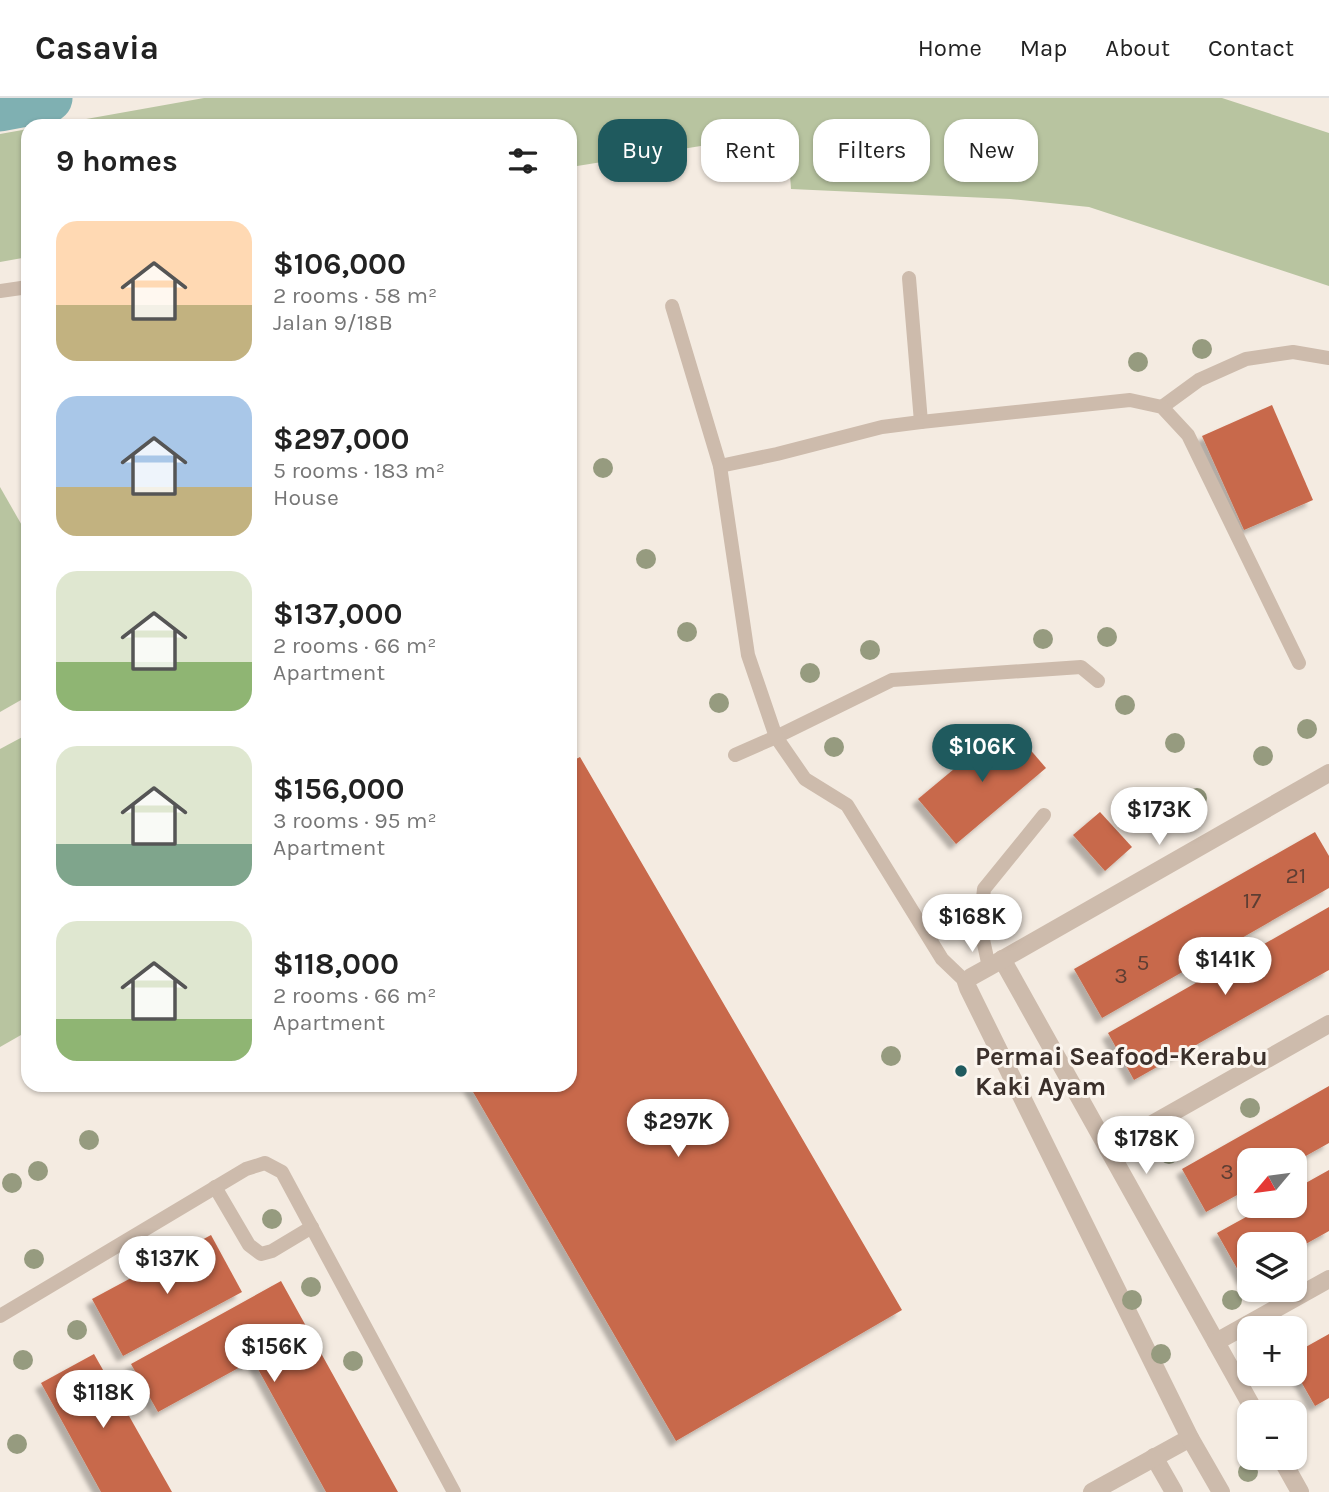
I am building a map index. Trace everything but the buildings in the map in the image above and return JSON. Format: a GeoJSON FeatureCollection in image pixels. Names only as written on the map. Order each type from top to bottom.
{"type":"FeatureCollection","features":[{"type":"Feature","properties":{"kind":"street"},"geometry":{"type":"LineString","coordinates":[[1221,1492],[1190,1438],[966,982],[1329,773]]}},
{"type":"Feature","properties":{"kind":"street"},"geometry":{"type":"LineString","coordinates":[[995,963],[1108,1149],[1248,1400]]}},
{"type":"Feature","properties":{"kind":"street"},"geometry":{"type":"LineString","coordinates":[[1108,1149],[1329,1024]]}},
{"type":"Feature","properties":{"kind":"street"},"geometry":{"type":"LineString","coordinates":[[1216,1342],[1329,1279]]}},
{"type":"Feature","properties":{"kind":"street"},"geometry":{"type":"LineString","coordinates":[[1092,1492],[1190,1438]]}},
{"type":"Feature","properties":{"kind":"street"},"geometry":{"type":"LineString","coordinates":[[1154,1457],[1174,1492]]}},
{"type":"Feature","properties":{"kind":"street"},"geometry":{"type":"LineString","coordinates":[[1288,1470],[1300,1492]]}},
{"type":"Feature","properties":{"kind":"lane"},"geometry":{"type":"LineString","coordinates":[[909,278],[921,422]]}},
{"type":"Feature","properties":{"kind":"lane"},"geometry":{"type":"LineString","coordinates":[[0,291],[21,288]]}},
{"type":"Feature","properties":{"kind":"lane"},"geometry":{"type":"LineString","coordinates":[[673,306],[720,466],[748,655],[776,737],[805,779],[847,805],[942,959],[966,982]]}},
{"type":"Feature","properties":{"kind":"lane"},"geometry":{"type":"LineString","coordinates":[[1162,407],[1199,380],[1247,359],[1293,352],[1329,358]]}},
{"type":"Feature","properties":{"kind":"lane"},"geometry":{"type":"LineString","coordinates":[[720,466],[882,427],[1129,400],[1162,407],[1188,435],[1298,663]]}},
{"type":"Feature","properties":{"kind":"lane"},"geometry":{"type":"LineString","coordinates":[[735,755],[892,680],[1081,667],[1098,681]]}},
{"type":"Feature","properties":{"kind":"lane"},"geometry":{"type":"LineString","coordinates":[[995,963],[980,926],[984,889],[1044,815]]}},
{"type":"Feature","properties":{"kind":"lane"},"geometry":{"type":"LineString","coordinates":[[0,1316],[246,1169],[265,1163],[282,1172],[454,1492]]}},
{"type":"Feature","properties":{"kind":"lane"},"geometry":{"type":"LineString","coordinates":[[215,1187],[249,1245],[261,1254],[272,1251],[312,1227]]}},
{"type":"Feature","properties":{"kind":"green space"},"geometry":{"type":"Polygon","coordinates":[[[204,98],[1222,98],[1329,133],[1329,286],[1089,207],[1010,199],[791,189],[791,182],[799,182],[799,119],[701,119],[701,146],[687,148],[687,119],[598,119],[598,163],[577,166],[577,119],[86,119],[204,98]]]}},
{"type":"Feature","properties":{"kind":"green space"},"geometry":{"type":"Polygon","coordinates":[[[21,130],[21,258],[0,262],[0,134],[21,130]]]}},
{"type":"Feature","properties":{"kind":"green space"},"geometry":{"type":"Polygon","coordinates":[[[0,487],[21,524],[21,700],[0,712],[0,487]]]}},
{"type":"Feature","properties":{"kind":"green space"},"geometry":{"type":"Polygon","coordinates":[[[21,738],[21,1035],[0,1047],[0,749],[21,738]]]}},
{"type":"Feature","properties":{"kind":"waterway"},"geometry":{"type":"LineString","coordinates":[[0,107],[48,98]]}},
{"type":"Feature","properties":{"kind":"place","name":"Permai Seafood-Kerabu Kaki Ayam"},"geometry":{"type":"Point","coordinates":[961,1071]}}]}
